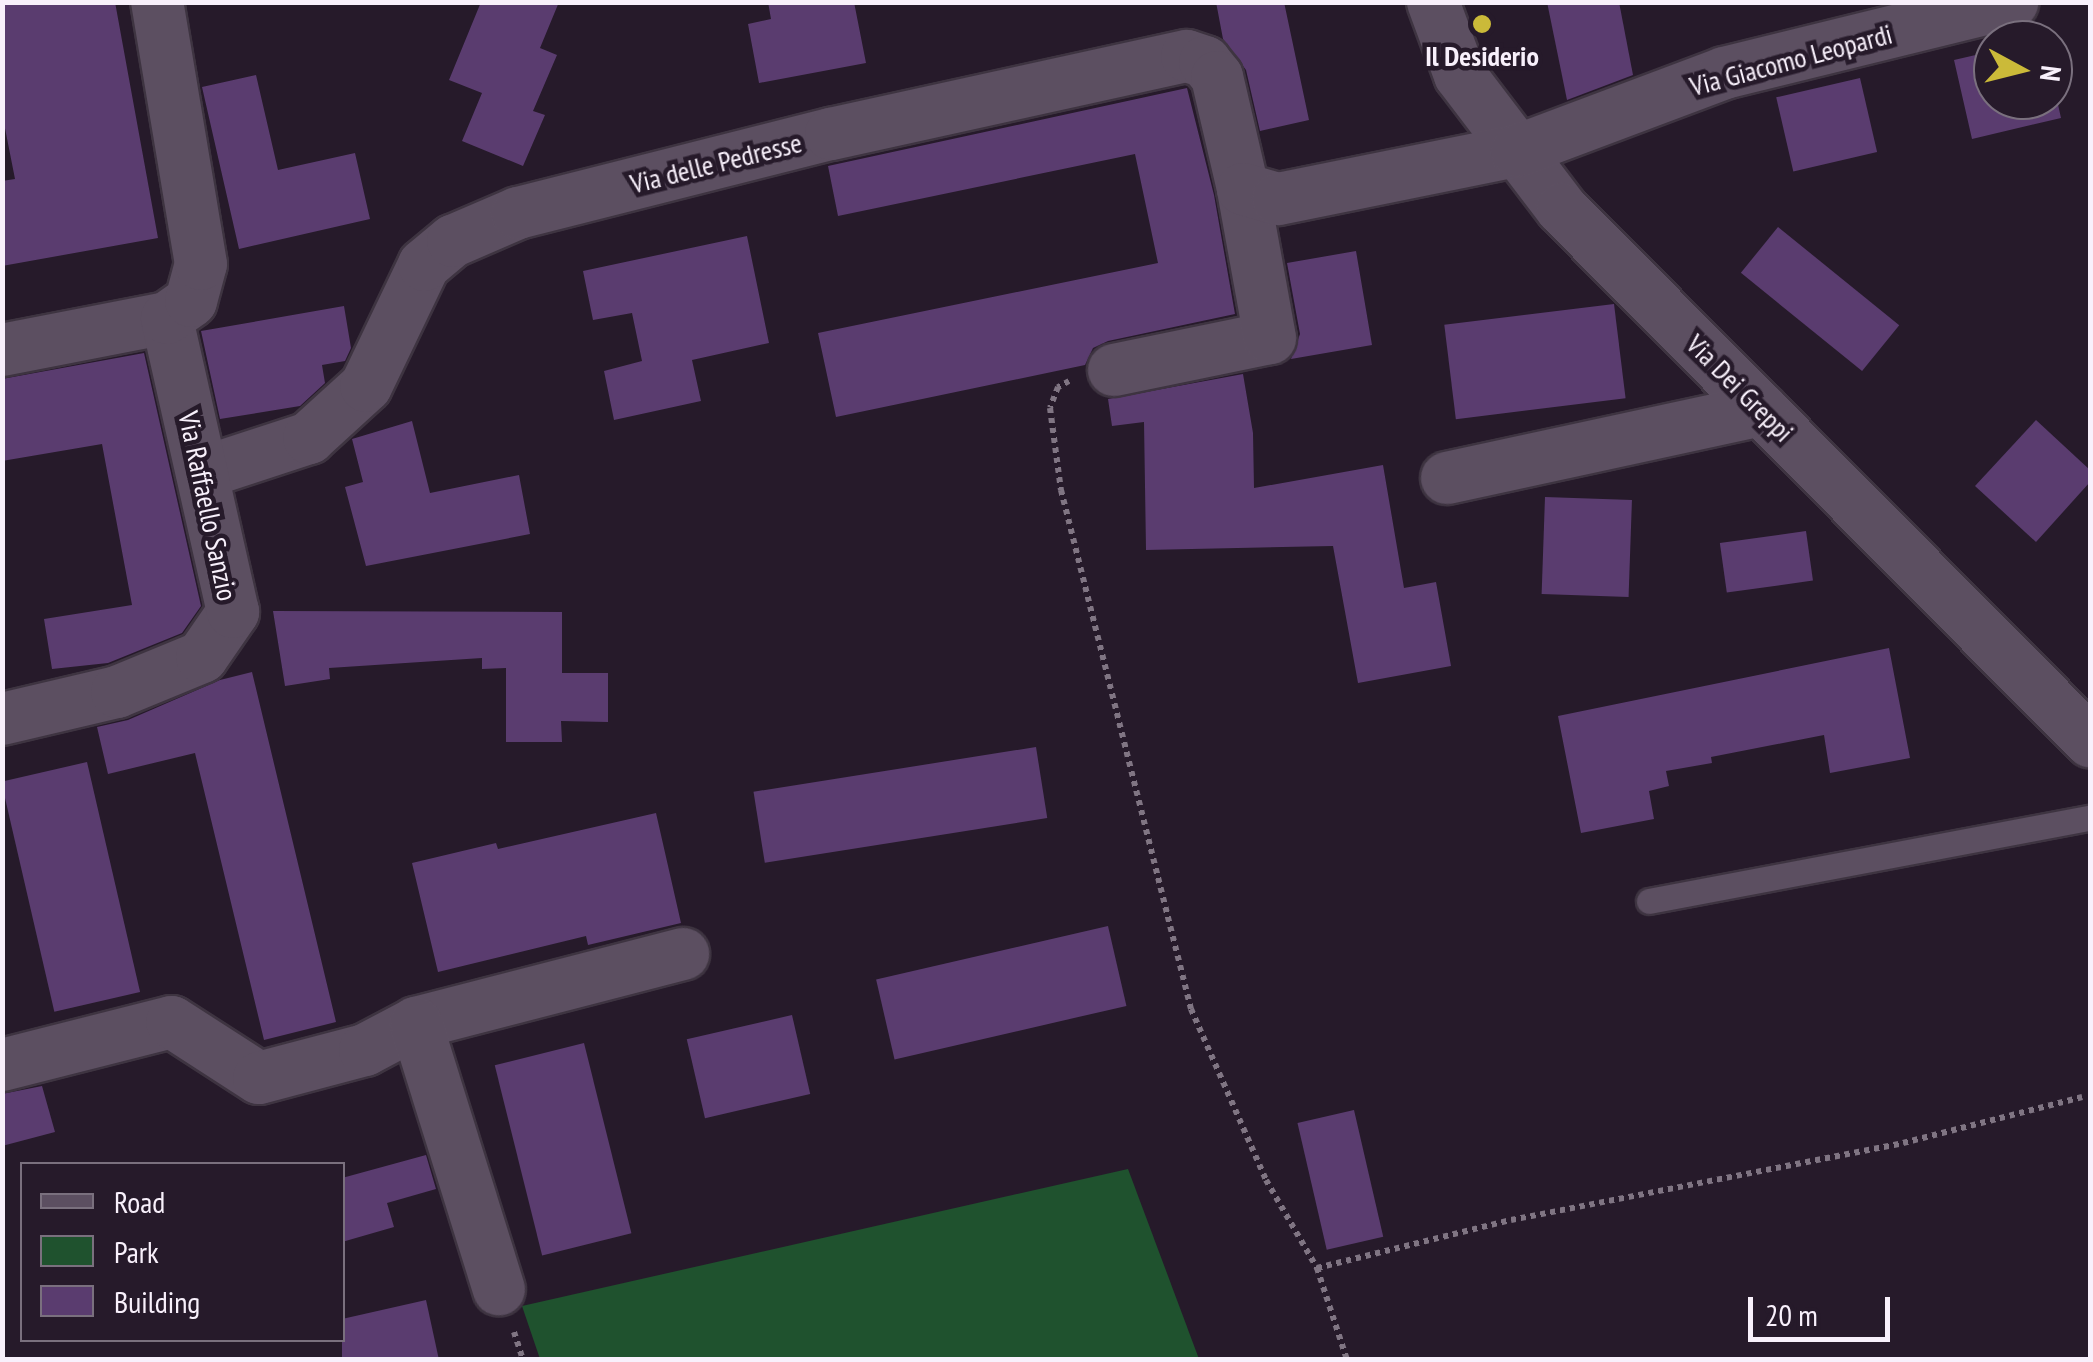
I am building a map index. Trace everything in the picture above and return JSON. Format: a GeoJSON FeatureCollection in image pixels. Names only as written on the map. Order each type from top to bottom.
{"type":"FeatureCollection","features":[{"type":"Feature","properties":{"kind":"street"},"geometry":{"type":"LineString","coordinates":[[2,350],[167,318],[191,301],[201,264],[157,2]]}},
{"type":"Feature","properties":{"kind":"street","name":"Via Dei Greppi"},"geometry":{"type":"LineString","coordinates":[[1432,2],[1460,75],[1562,209],[2090,741]]}},
{"type":"Feature","properties":{"kind":"street","name":"Via Giacomo Leopardi"},"geometry":{"type":"LineString","coordinates":[[1518,151],[1724,73],[2012,2]]}},
{"type":"Feature","properties":{"kind":"street","name":"Via delle Pedresse"},"geometry":{"type":"LineString","coordinates":[[202,473],[309,438],[366,386],[424,264],[453,240],[518,213],[831,134],[1187,56],[1205,62],[1217,77],[1244,189],[1270,338],[1114,370]]}},
{"type":"Feature","properties":{"kind":"street"},"geometry":{"type":"LineString","coordinates":[[1244,189],[1278,199],[1518,151]]}},
{"type":"Feature","properties":{"kind":"street","name":"Via Raffaello Sanzio"},"geometry":{"type":"LineString","coordinates":[[2,719],[117,692],[202,657],[232,612],[167,318]]}},
{"type":"Feature","properties":{"kind":"street"},"geometry":{"type":"LineString","coordinates":[[1447,478],[1762,410]]}},
{"type":"Feature","properties":{"kind":"street"},"geometry":{"type":"LineString","coordinates":[[2,1065],[172,1022],[259,1078],[364,1050],[416,1023],[683,954]]}},
{"type":"Feature","properties":{"kind":"street"},"geometry":{"type":"LineString","coordinates":[[416,1023],[500,1288]]}},
{"type":"Feature","properties":{"kind":"lane"},"geometry":{"type":"LineString","coordinates":[[1650,901],[2090,818]]}},
{"type":"Feature","properties":{"kind":"path"},"geometry":{"type":"LineString","coordinates":[[1114,370],[1058,386],[1050,408],[1061,490],[1191,1009],[1266,1180],[1318,1268],[1348,1360]]}},
{"type":"Feature","properties":{"kind":"path"},"geometry":{"type":"LineString","coordinates":[[1318,1268],[1530,1216],[1903,1143],[2082,1097]]}},
{"type":"Feature","properties":{"kind":"green space"},"geometry":{"type":"Polygon","coordinates":[[[1128,1169],[1199,1359],[540,1359],[522,1306],[1128,1169]]]}},
{"type":"Feature","properties":{"kind":"building"},"geometry":{"type":"Polygon","coordinates":[[[2,2],[115,2],[158,238],[2,266],[2,181],[15,179],[2,113],[2,2]]]}},
{"type":"Feature","properties":{"kind":"building"},"geometry":{"type":"Polygon","coordinates":[[[481,2],[559,2],[540,48],[557,55],[533,111],[545,115],[523,166],[462,141],[482,93],[449,80],[481,2]]]}},
{"type":"Feature","properties":{"kind":"building"},"geometry":{"type":"Polygon","coordinates":[[[768,2],[854,2],[866,63],[759,83],[748,24],[771,19],[768,2]]]}},
{"type":"Feature","properties":{"kind":"building"},"geometry":{"type":"Polygon","coordinates":[[[1216,2],[1284,2],[1309,120],[1260,131],[1246,70],[1223,39],[1216,2]]]}},
{"type":"Feature","properties":{"kind":"building"},"geometry":{"type":"Polygon","coordinates":[[[1547,2],[1619,2],[1633,75],[1567,100],[1547,2]]]}},
{"type":"Feature","properties":{"kind":"building"},"geometry":{"type":"Polygon","coordinates":[[[1973,56],[1973,120],[2053,120],[1972,139],[1954,60],[1973,56]]]}},
{"type":"Feature","properties":{"kind":"building"},"geometry":{"type":"Polygon","coordinates":[[[256,75],[278,170],[355,153],[370,219],[239,249],[202,87],[256,75]]]}},
{"type":"Feature","properties":{"kind":"building"},"geometry":{"type":"Polygon","coordinates":[[[1860,78],[1877,152],[1793,171],[1776,97],[1860,78]]]}},
{"type":"Feature","properties":{"kind":"building"},"geometry":{"type":"Polygon","coordinates":[[[1187,88],[1214,195],[1235,314],[1108,341],[1093,348],[1085,365],[836,417],[818,333],[1158,263],[1135,154],[838,216],[828,166],[1187,88]]]}},
{"type":"Feature","properties":{"kind":"building"},"geometry":{"type":"Polygon","coordinates":[[[1778,227],[1899,325],[1862,371],[1741,273],[1778,227]]]}},
{"type":"Feature","properties":{"kind":"building"},"geometry":{"type":"Polygon","coordinates":[[[747,236],[769,343],[692,360],[701,401],[614,420],[604,371],[642,361],[632,313],[593,320],[583,271],[747,236]]]}},
{"type":"Feature","properties":{"kind":"building"},"geometry":{"type":"Polygon","coordinates":[[[1356,251],[1372,345],[1291,359],[1300,334],[1287,263],[1356,251]]]}},
{"type":"Feature","properties":{"kind":"building"},"geometry":{"type":"Polygon","coordinates":[[[1614,304],[1626,398],[1456,419],[1444,325],[1614,304]]]}},
{"type":"Feature","properties":{"kind":"building"},"geometry":{"type":"Polygon","coordinates":[[[344,306],[351,348],[345,361],[322,365],[325,383],[300,406],[220,419],[201,331],[344,306]]]}},
{"type":"Feature","properties":{"kind":"building"},"geometry":{"type":"Polygon","coordinates":[[[144,353],[201,606],[182,633],[108,663],[52,669],[44,619],[132,605],[102,444],[2,461],[2,379],[144,353]]]}},
{"type":"Feature","properties":{"kind":"building"},"geometry":{"type":"Polygon","coordinates":[[[1243,374],[1253,433],[1254,488],[1383,465],[1404,588],[1436,582],[1451,666],[1358,683],[1333,546],[1146,550],[1144,422],[1112,426],[1108,399],[1243,374]]]}},
{"type":"Feature","properties":{"kind":"building"},"geometry":{"type":"Polygon","coordinates":[[[2036,420],[2090,470],[2090,482],[2036,542],[1975,486],[2036,420]]]}},
{"type":"Feature","properties":{"kind":"building"},"geometry":{"type":"Polygon","coordinates":[[[412,421],[430,493],[519,475],[530,534],[366,566],[345,487],[363,482],[352,439],[412,421]]]}},
{"type":"Feature","properties":{"kind":"building"},"geometry":{"type":"Polygon","coordinates":[[[1545,497],[1632,500],[1629,597],[1542,594],[1545,497]]]}},
{"type":"Feature","properties":{"kind":"building"},"geometry":{"type":"Polygon","coordinates":[[[1806,531],[1813,581],[1727,593],[1720,543],[1806,531]]]}},
{"type":"Feature","properties":{"kind":"building"},"geometry":{"type":"Polygon","coordinates":[[[273,611],[562,612],[562,673],[608,673],[608,722],[561,721],[562,742],[506,742],[506,668],[482,669],[482,658],[329,668],[330,679],[285,686],[273,611]]]}},
{"type":"Feature","properties":{"kind":"building"},"geometry":{"type":"Polygon","coordinates":[[[1889,648],[1910,758],[1830,773],[1824,735],[1711,757],[1712,763],[1666,771],[1669,786],[1649,791],[1654,819],[1581,833],[1558,716],[1889,648]]]}},
{"type":"Feature","properties":{"kind":"building"},"geometry":{"type":"Polygon","coordinates":[[[252,672],[336,1022],[264,1040],[195,753],[108,774],[97,727],[128,720],[220,680],[252,672]]]}},
{"type":"Feature","properties":{"kind":"building"},"geometry":{"type":"Polygon","coordinates":[[[1036,747],[1047,818],[765,863],[754,792],[1036,747]]]}},
{"type":"Feature","properties":{"kind":"building"},"geometry":{"type":"Polygon","coordinates":[[[87,762],[140,992],[54,1012],[2,782],[87,762]]]}},
{"type":"Feature","properties":{"kind":"building"},"geometry":{"type":"Polygon","coordinates":[[[656,813],[681,923],[588,945],[586,936],[438,972],[412,863],[496,843],[498,849],[656,813]]]}},
{"type":"Feature","properties":{"kind":"building"},"geometry":{"type":"Polygon","coordinates":[[[1108,926],[1126,1006],[895,1059],[876,980],[1108,926]]]}},
{"type":"Feature","properties":{"kind":"building"},"geometry":{"type":"Polygon","coordinates":[[[792,1015],[810,1094],[705,1118],[687,1039],[792,1015]]]}},
{"type":"Feature","properties":{"kind":"building"},"geometry":{"type":"Polygon","coordinates":[[[584,1043],[631,1233],[542,1255],[495,1065],[584,1043]]]}},
{"type":"Feature","properties":{"kind":"building"},"geometry":{"type":"Polygon","coordinates":[[[42,1086],[55,1132],[2,1146],[2,1094],[42,1086]]]}},
{"type":"Feature","properties":{"kind":"building"},"geometry":{"type":"Polygon","coordinates":[[[1354,1110],[1383,1237],[1327,1250],[1297,1123],[1354,1110]]]}},
{"type":"Feature","properties":{"kind":"building"},"geometry":{"type":"Polygon","coordinates":[[[426,1155],[436,1189],[387,1203],[394,1227],[345,1241],[345,1177],[426,1155]]]}},
{"type":"Feature","properties":{"kind":"building"},"geometry":{"type":"Polygon","coordinates":[[[426,1300],[439,1360],[342,1360],[345,1318],[426,1300]]]}},
{"type":"Feature","properties":{"kind":"place","name":"Il Desiderio"},"geometry":{"type":"Point","coordinates":[1482,24]}}]}
